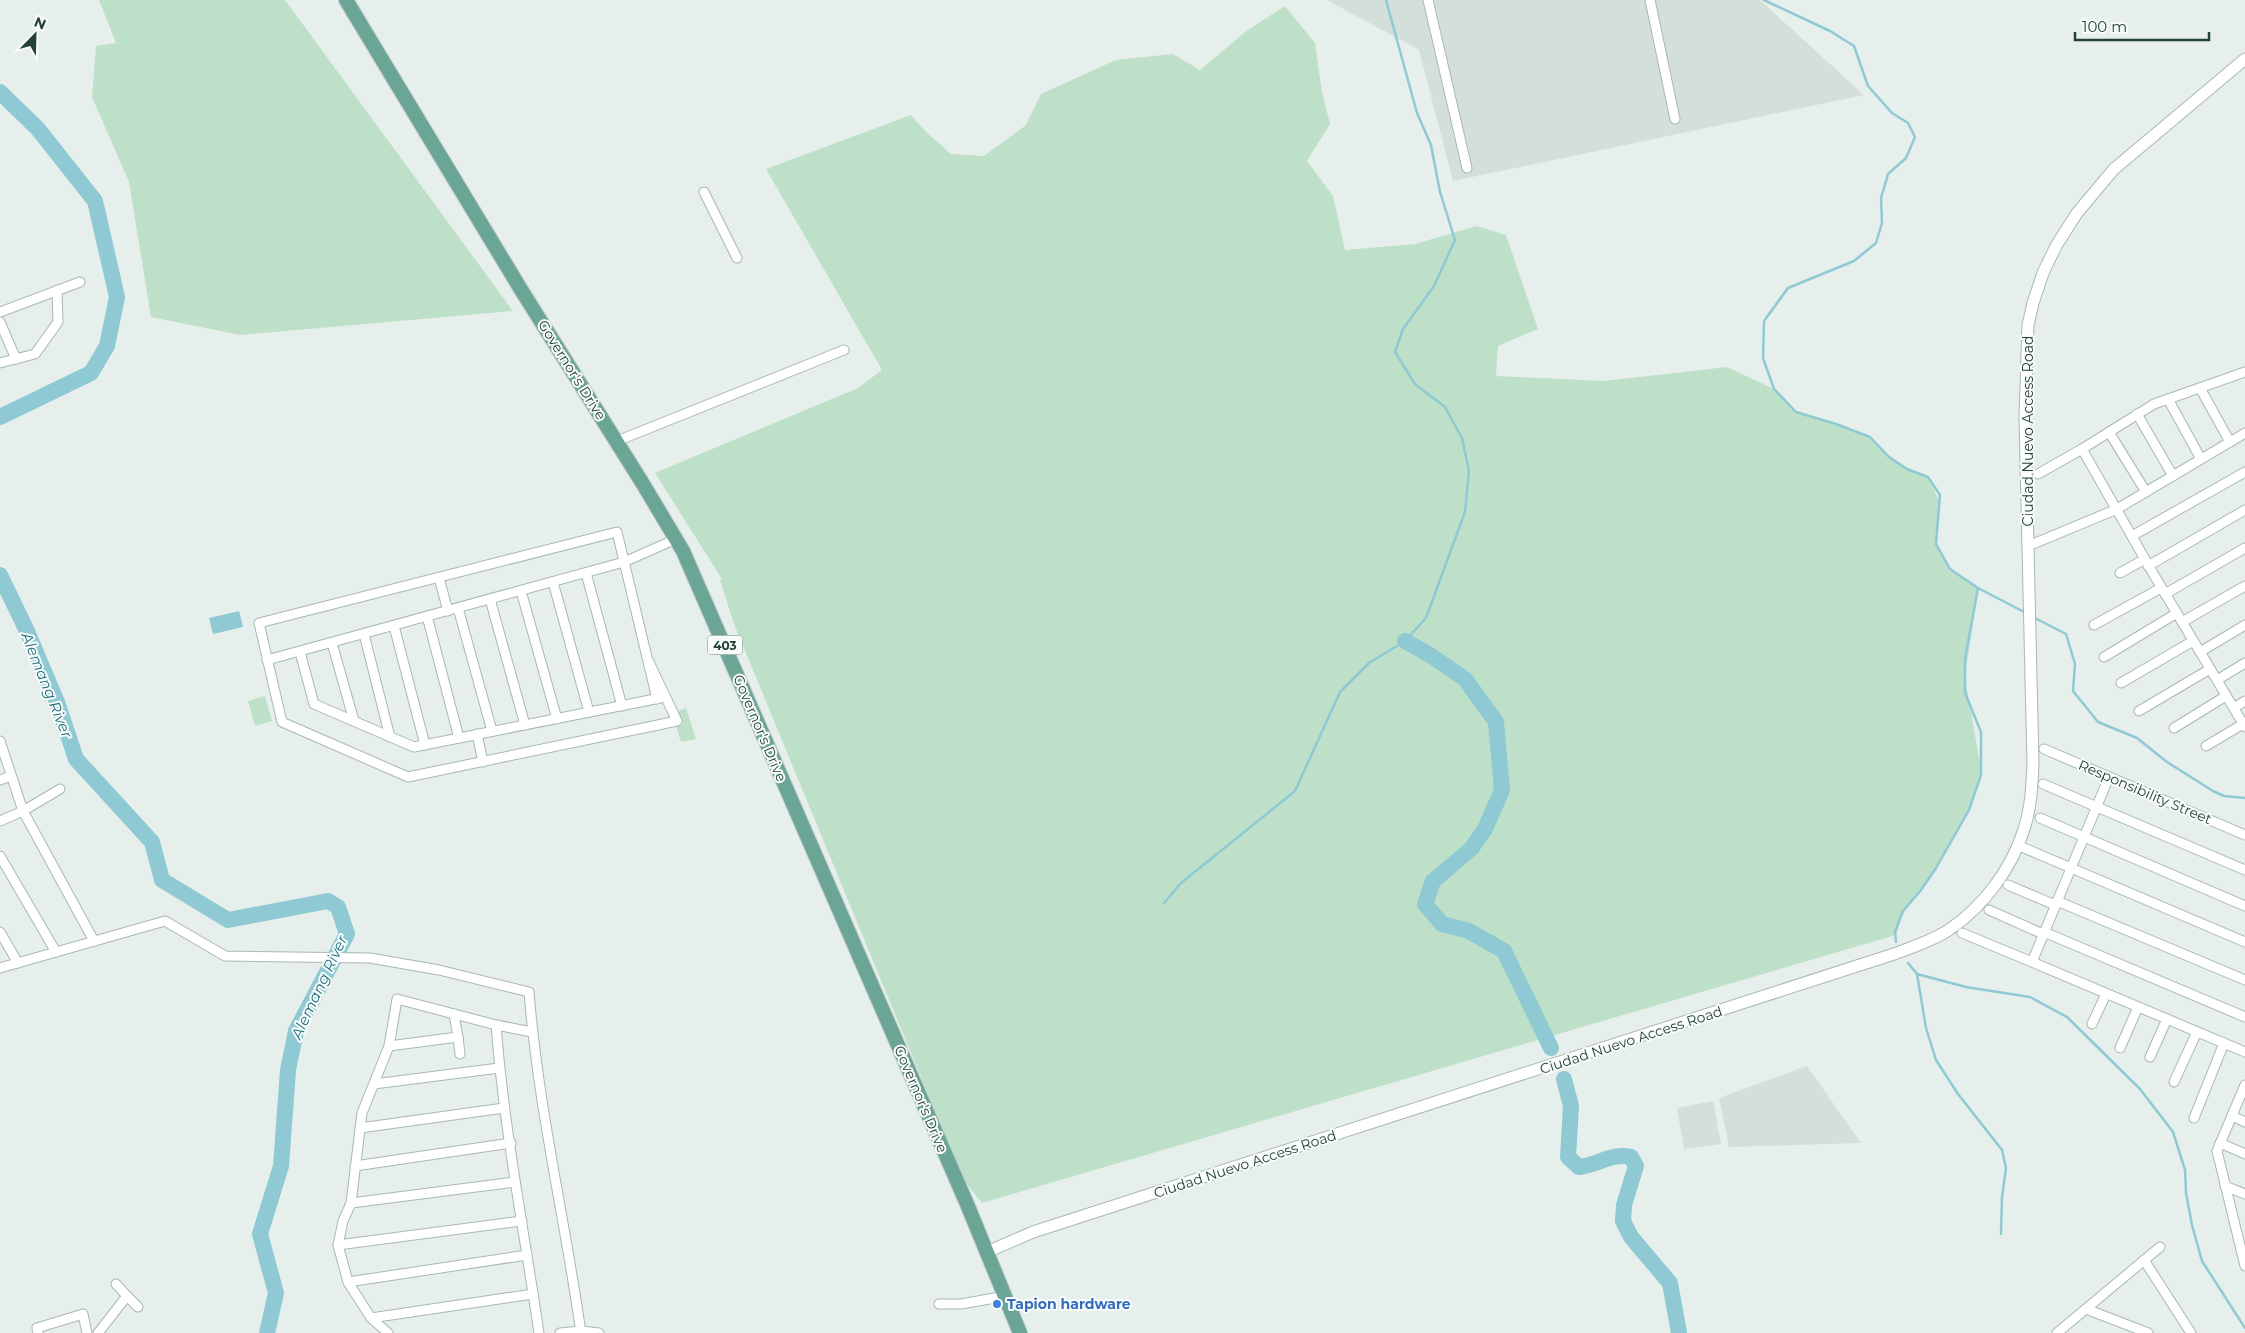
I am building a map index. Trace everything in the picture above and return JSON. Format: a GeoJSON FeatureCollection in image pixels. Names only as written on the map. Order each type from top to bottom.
{"type":"FeatureCollection","features":[{"type":"Feature","properties":{"kind":"main road","name":"Governor's Drive"},"geometry":{"type":"LineString","coordinates":[[346,0],[520,288],[676,539],[703,594],[985,1247],[1020,1333]]}},
{"type":"Feature","properties":{"kind":"street"},"geometry":{"type":"LineString","coordinates":[[1428,0],[1466,168]]}},
{"type":"Feature","properties":{"kind":"street"},"geometry":{"type":"LineString","coordinates":[[1650,0],[1675,119]]}},
{"type":"Feature","properties":{"kind":"street","name":"Ciudad Nuevo Access Road"},"geometry":{"type":"LineString","coordinates":[[985,1247],[1702,1017],[1913,946],[1949,930],[1972,911],[2004,872],[2024,828],[2031,796],[2033,764],[2025,417],[2028,325],[2043,273],[2056,246],[2077,213],[2114,169],[2245,58]]}},
{"type":"Feature","properties":{"kind":"street"},"geometry":{"type":"LineString","coordinates":[[704,192],[737,258]]}},
{"type":"Feature","properties":{"kind":"street"},"geometry":{"type":"LineString","coordinates":[[0,312],[80,282]]}},
{"type":"Feature","properties":{"kind":"street"},"geometry":{"type":"LineString","coordinates":[[0,363],[35,354],[58,322],[57,290]]}},
{"type":"Feature","properties":{"kind":"street"},"geometry":{"type":"LineString","coordinates":[[0,322],[16,359]]}},
{"type":"Feature","properties":{"kind":"street"},"geometry":{"type":"LineString","coordinates":[[616,441],[844,350]]}},
{"type":"Feature","properties":{"kind":"street"},"geometry":{"type":"LineString","coordinates":[[2038,474],[2154,404],[2245,372]]}},
{"type":"Feature","properties":{"kind":"street"},"geometry":{"type":"LineString","coordinates":[[2200,388],[2230,442]]}},
{"type":"Feature","properties":{"kind":"street"},"geometry":{"type":"LineString","coordinates":[[2168,399],[2201,459]]}},
{"type":"Feature","properties":{"kind":"street"},"geometry":{"type":"LineString","coordinates":[[2137,414],[2173,476]]}},
{"type":"Feature","properties":{"kind":"street"},"geometry":{"type":"LineString","coordinates":[[2109,432],[2146,492]]}},
{"type":"Feature","properties":{"kind":"street"},"geometry":{"type":"LineString","coordinates":[[2028,552],[2117,509],[2245,434]]}},
{"type":"Feature","properties":{"kind":"street"},"geometry":{"type":"LineString","coordinates":[[2082,448],[2146,562],[2244,725],[2206,746]]}},
{"type":"Feature","properties":{"kind":"street"},"geometry":{"type":"LineString","coordinates":[[2132,536],[2245,472]]}},
{"type":"Feature","properties":{"kind":"street"},"geometry":{"type":"LineString","coordinates":[[2120,573],[2146,562],[2245,510]]}},
{"type":"Feature","properties":{"kind":"street"},"geometry":{"type":"LineString","coordinates":[[617,532],[648,660],[661,698],[677,721],[408,777],[282,722],[259,624],[439,578],[617,532]]}},
{"type":"Feature","properties":{"kind":"street"},"geometry":{"type":"LineString","coordinates":[[267,660],[624,562],[676,539]]}},
{"type":"Feature","properties":{"kind":"street"},"geometry":{"type":"LineString","coordinates":[[2094,625],[2245,548]]}},
{"type":"Feature","properties":{"kind":"street"},"geometry":{"type":"LineString","coordinates":[[586,573],[622,706]]}},
{"type":"Feature","properties":{"kind":"street"},"geometry":{"type":"LineString","coordinates":[[439,578],[448,611]]}},
{"type":"Feature","properties":{"kind":"street"},"geometry":{"type":"LineString","coordinates":[[553,582],[589,712]]}},
{"type":"Feature","properties":{"kind":"street"},"geometry":{"type":"LineString","coordinates":[[2182,622],[2245,586]]}},
{"type":"Feature","properties":{"kind":"street"},"geometry":{"type":"LineString","coordinates":[[521,591],[557,718]]}},
{"type":"Feature","properties":{"kind":"street"},"geometry":{"type":"LineString","coordinates":[[490,599],[524,725]]}},
{"type":"Feature","properties":{"kind":"street"},"geometry":{"type":"LineString","coordinates":[[458,608],[492,732]]}},
{"type":"Feature","properties":{"kind":"street"},"geometry":{"type":"LineString","coordinates":[[2104,657],[2177,613]]}},
{"type":"Feature","properties":{"kind":"street"},"geometry":{"type":"LineString","coordinates":[[427,616],[459,738]]}},
{"type":"Feature","properties":{"kind":"street"},"geometry":{"type":"LineString","coordinates":[[2200,652],[2245,625]]}},
{"type":"Feature","properties":{"kind":"street"},"geometry":{"type":"LineString","coordinates":[[394,626],[425,745]]}},
{"type":"Feature","properties":{"kind":"street"},"geometry":{"type":"LineString","coordinates":[[364,634],[390,737]]}},
{"type":"Feature","properties":{"kind":"street"},"geometry":{"type":"LineString","coordinates":[[2121,683],[2194,641]]}},
{"type":"Feature","properties":{"kind":"street"},"geometry":{"type":"LineString","coordinates":[[332,642],[354,721]]}},
{"type":"Feature","properties":{"kind":"street"},"geometry":{"type":"LineString","coordinates":[[300,652],[314,704],[414,747],[661,698]]}},
{"type":"Feature","properties":{"kind":"street"},"geometry":{"type":"LineString","coordinates":[[2217,680],[2245,663]]}},
{"type":"Feature","properties":{"kind":"street"},"geometry":{"type":"LineString","coordinates":[[2139,711],[2210,669]]}},
{"type":"Feature","properties":{"kind":"street"},"geometry":{"type":"LineString","coordinates":[[2174,728],[2226,696]]}},
{"type":"Feature","properties":{"kind":"street"},"geometry":{"type":"LineString","coordinates":[[2234,708],[2245,701]]}},
{"type":"Feature","properties":{"kind":"street"},"geometry":{"type":"LineString","coordinates":[[477,734],[483,762]]}},
{"type":"Feature","properties":{"kind":"street"},"geometry":{"type":"LineString","coordinates":[[0,741],[23,811],[94,941]]}},
{"type":"Feature","properties":{"kind":"street","name":"Responsibility Street"},"geometry":{"type":"LineString","coordinates":[[2044,749],[2245,835]]}},
{"type":"Feature","properties":{"kind":"street"},"geometry":{"type":"LineString","coordinates":[[0,780],[11,776]]}},
{"type":"Feature","properties":{"kind":"street"},"geometry":{"type":"LineString","coordinates":[[2032,962],[2109,777]]}},
{"type":"Feature","properties":{"kind":"street"},"geometry":{"type":"LineString","coordinates":[[2043,784],[2245,870]]}},
{"type":"Feature","properties":{"kind":"street"},"geometry":{"type":"LineString","coordinates":[[0,821],[23,811],[60,789]]}},
{"type":"Feature","properties":{"kind":"street"},"geometry":{"type":"LineString","coordinates":[[2040,818],[2245,906]]}},
{"type":"Feature","properties":{"kind":"street"},"geometry":{"type":"LineString","coordinates":[[2017,846],[2245,942]]}},
{"type":"Feature","properties":{"kind":"street"},"geometry":{"type":"LineString","coordinates":[[0,856],[56,952]]}},
{"type":"Feature","properties":{"kind":"street"},"geometry":{"type":"LineString","coordinates":[[2008,885],[2245,980]]}},
{"type":"Feature","properties":{"kind":"street"},"geometry":{"type":"LineString","coordinates":[[1989,910],[2245,1017]]}},
{"type":"Feature","properties":{"kind":"street"},"geometry":{"type":"LineString","coordinates":[[0,968],[165,921],[225,956],[370,958],[439,970],[529,992],[532,1032],[581,1332]]}},
{"type":"Feature","properties":{"kind":"street"},"geometry":{"type":"LineString","coordinates":[[0,932],[18,963]]}},
{"type":"Feature","properties":{"kind":"street"},"geometry":{"type":"LineString","coordinates":[[1962,933],[2245,1052]]}},
{"type":"Feature","properties":{"kind":"street"},"geometry":{"type":"LineString","coordinates":[[2092,1024],[2106,994]]}},
{"type":"Feature","properties":{"kind":"street"},"geometry":{"type":"LineString","coordinates":[[388,1333],[371,1318],[348,1282],[338,1245],[343,1221],[351,1203],[354,1166],[362,1113],[389,1046],[396,999],[496,1025],[532,1032]]}},
{"type":"Feature","properties":{"kind":"street"},"geometry":{"type":"LineString","coordinates":[[2120,1048],[2138,1007]]}},
{"type":"Feature","properties":{"kind":"street"},"geometry":{"type":"LineString","coordinates":[[454,1014],[460,1054]]}},
{"type":"Feature","properties":{"kind":"street"},"geometry":{"type":"LineString","coordinates":[[2150,1057],[2167,1019]]}},
{"type":"Feature","properties":{"kind":"street"},"geometry":{"type":"LineString","coordinates":[[496,1025],[504,1108],[539,1333]]}},
{"type":"Feature","properties":{"kind":"street"},"geometry":{"type":"LineString","coordinates":[[2174,1082],[2197,1032]]}},
{"type":"Feature","properties":{"kind":"street"},"geometry":{"type":"LineString","coordinates":[[389,1046],[458,1037]]}},
{"type":"Feature","properties":{"kind":"street"},"geometry":{"type":"LineString","coordinates":[[2194,1118],[2224,1043]]}},
{"type":"Feature","properties":{"kind":"street"},"geometry":{"type":"LineString","coordinates":[[374,1084],[499,1068]]}},
{"type":"Feature","properties":{"kind":"street"},"geometry":{"type":"LineString","coordinates":[[2244,1262],[2217,1151],[2245,1086]]}},
{"type":"Feature","properties":{"kind":"street"},"geometry":{"type":"LineString","coordinates":[[360,1128],[504,1108]]}},
{"type":"Feature","properties":{"kind":"street"},"geometry":{"type":"LineString","coordinates":[[2232,1116],[2245,1122]]}},
{"type":"Feature","properties":{"kind":"street"},"geometry":{"type":"LineString","coordinates":[[2220,1143],[2245,1154]]}},
{"type":"Feature","properties":{"kind":"street"},"geometry":{"type":"LineString","coordinates":[[354,1166],[511,1144]]}},
{"type":"Feature","properties":{"kind":"street"},"geometry":{"type":"LineString","coordinates":[[351,1203],[515,1182]]}},
{"type":"Feature","properties":{"kind":"street"},"geometry":{"type":"LineString","coordinates":[[2225,1186],[2245,1194]]}},
{"type":"Feature","properties":{"kind":"street"},"geometry":{"type":"LineString","coordinates":[[338,1245],[522,1221]]}},
{"type":"Feature","properties":{"kind":"street"},"geometry":{"type":"LineString","coordinates":[[2234,1222],[2245,1227]]}},
{"type":"Feature","properties":{"kind":"street"},"geometry":{"type":"LineString","coordinates":[[2057,1333],[2160,1247]]}},
{"type":"Feature","properties":{"kind":"street"},"geometry":{"type":"LineString","coordinates":[[348,1282],[526,1255]]}},
{"type":"Feature","properties":{"kind":"street"},"geometry":{"type":"LineString","coordinates":[[2144,1260],[2191,1333]]}},
{"type":"Feature","properties":{"kind":"street"},"geometry":{"type":"LineString","coordinates":[[116,1284],[138,1307]]}},
{"type":"Feature","properties":{"kind":"street"},"geometry":{"type":"LineString","coordinates":[[371,1318],[533,1294]]}},
{"type":"Feature","properties":{"kind":"street"},"geometry":{"type":"LineString","coordinates":[[98,1333],[127,1296]]}},
{"type":"Feature","properties":{"kind":"street"},"geometry":{"type":"LineString","coordinates":[[939,1304],[961,1304],[1006,1296]]}},
{"type":"Feature","properties":{"kind":"street"},"geometry":{"type":"LineString","coordinates":[[2086,1309],[2128,1329],[2148,1333]]}},
{"type":"Feature","properties":{"kind":"street"},"geometry":{"type":"LineString","coordinates":[[38,1333],[37,1328],[83,1314],[87,1333]]}},
{"type":"Feature","properties":{"kind":"street"},"geometry":{"type":"LineString","coordinates":[[560,1333],[599,1333]]}},
{"type":"Feature","properties":{"kind":"shaded area"},"geometry":{"type":"Polygon","coordinates":[[[1327,0],[1760,0],[1864,95],[1453,181],[1419,50],[1327,0]]]}},
{"type":"Feature","properties":{"kind":"shaded area"},"geometry":{"type":"Polygon","coordinates":[[[1807,1066],[1861,1143],[1729,1147],[1719,1098],[1807,1066]]]}},
{"type":"Feature","properties":{"kind":"shaded area"},"geometry":{"type":"Polygon","coordinates":[[[1713,1101],[1721,1144],[1684,1149],[1677,1108],[1713,1101]]]}},
{"type":"Feature","properties":{"kind":"green space"},"geometry":{"type":"Polygon","coordinates":[[[99,0],[285,0],[513,311],[240,335],[151,317],[129,182],[92,97],[96,46],[116,43],[99,0]]]}},
{"type":"Feature","properties":{"kind":"green space"},"geometry":{"type":"Polygon","coordinates":[[[1285,6],[1315,43],[1322,92],[1330,124],[1307,161],[1333,196],[1345,250],[1415,244],[1477,226],[1506,235],[1538,329],[1498,346],[1496,376],[1604,381],[1727,367],[1774,389],[1796,412],[1835,423],[1872,438],[1890,457],[1907,469],[1928,477],[1939,501],[1936,544],[1950,569],[1978,588],[1965,677],[1981,770],[1969,810],[1936,868],[1903,911],[1896,935],[982,1203],[963,1179],[734,624],[720,580],[722,579],[655,473],[858,388],[882,370],[766,169],[911,115],[924,130],[951,154],[984,156],[1026,125],[1041,94],[1116,60],[1173,54],[1200,70],[1245,32],[1285,6]]]}},
{"type":"Feature","properties":{"kind":"green space"},"geometry":{"type":"Polygon","coordinates":[[[265,696],[272,721],[255,726],[248,701],[265,696]]]}},
{"type":"Feature","properties":{"kind":"green space"},"geometry":{"type":"Polygon","coordinates":[[[686,708],[696,739],[681,742],[676,726],[683,724],[678,711],[686,708]]]}},
{"type":"Feature","properties":{"kind":"water"},"geometry":{"type":"Polygon","coordinates":[[[239,611],[243,627],[213,634],[209,618],[239,611]]]}},
{"type":"Feature","properties":{"kind":"waterway"},"geometry":{"type":"LineString","coordinates":[[1164,903],[1181,883],[1295,791],[1340,692],[1369,663],[1405,641],[1426,618],[1465,512],[1469,471],[1462,438],[1445,407],[1415,384],[1395,352],[1403,329],[1434,286],[1455,240],[1440,192],[1431,145],[1417,113],[1386,0]]}},
{"type":"Feature","properties":{"kind":"waterway"},"geometry":{"type":"LineString","coordinates":[[1764,0],[1830,31],[1854,46],[1868,86],[1892,113],[1908,123],[1915,137],[1906,158],[1888,174],[1881,198],[1882,223],[1876,243],[1854,261],[1788,288],[1764,321],[1763,358],[1774,389],[1796,412],[1870,437],[1889,457],[1907,469],[1928,477],[1940,495],[1936,544],[1950,569],[1978,588],[2026,613]]}},
{"type":"Feature","properties":{"kind":"waterway","name":"Alemang River"},"geometry":{"type":"LineString","coordinates":[[0,92],[38,129],[95,201],[117,297],[107,346],[91,373],[0,417]]}},
{"type":"Feature","properties":{"kind":"waterway","name":"Alemang River"},"geometry":{"type":"LineString","coordinates":[[0,575],[27,631],[57,702],[76,759],[152,842],[162,880],[228,920],[328,901],[338,907],[347,934],[296,1031],[288,1070],[281,1166],[260,1234],[276,1293],[267,1333]]}},
{"type":"Feature","properties":{"kind":"waterway"},"geometry":{"type":"LineString","coordinates":[[1896,942],[1895,932],[1903,911],[1936,868],[1969,810],[1981,775],[1981,732],[1965,693],[1965,659],[1978,588]]}},
{"type":"Feature","properties":{"kind":"waterway"},"geometry":{"type":"LineString","coordinates":[[2033,617],[2066,634],[2075,664],[2073,691],[2098,722],[2137,738],[2167,762],[2213,791],[2224,796],[2245,798]]}},
{"type":"Feature","properties":{"kind":"waterway"},"geometry":{"type":"LineString","coordinates":[[1405,641],[1430,655],[1465,679],[1496,722],[1502,790],[1485,829],[1471,849],[1433,881],[1425,904],[1442,924],[1469,931],[1504,951],[1551,1048]]}},
{"type":"Feature","properties":{"kind":"waterway"},"geometry":{"type":"LineString","coordinates":[[1908,963],[1917,974],[1926,1028],[1936,1060],[1958,1094],[2002,1150],[2006,1168],[2002,1197],[2001,1234]]}},
{"type":"Feature","properties":{"kind":"waterway"},"geometry":{"type":"LineString","coordinates":[[1917,974],[1966,987],[2030,997],[2067,1017],[2140,1089],[2173,1132],[2185,1170],[2186,1193],[2202,1261],[2245,1328]]}},
{"type":"Feature","properties":{"kind":"waterway"},"geometry":{"type":"LineString","coordinates":[[1564,1079],[1571,1106],[1568,1157],[1579,1167],[1618,1156],[1631,1157],[1636,1166],[1624,1205],[1623,1221],[1631,1237],[1670,1283],[1679,1333]]}},
{"type":"Feature","properties":{"kind":"place","name":"Tapion hardware"},"geometry":{"type":"Point","coordinates":[997,1304]}}]}
